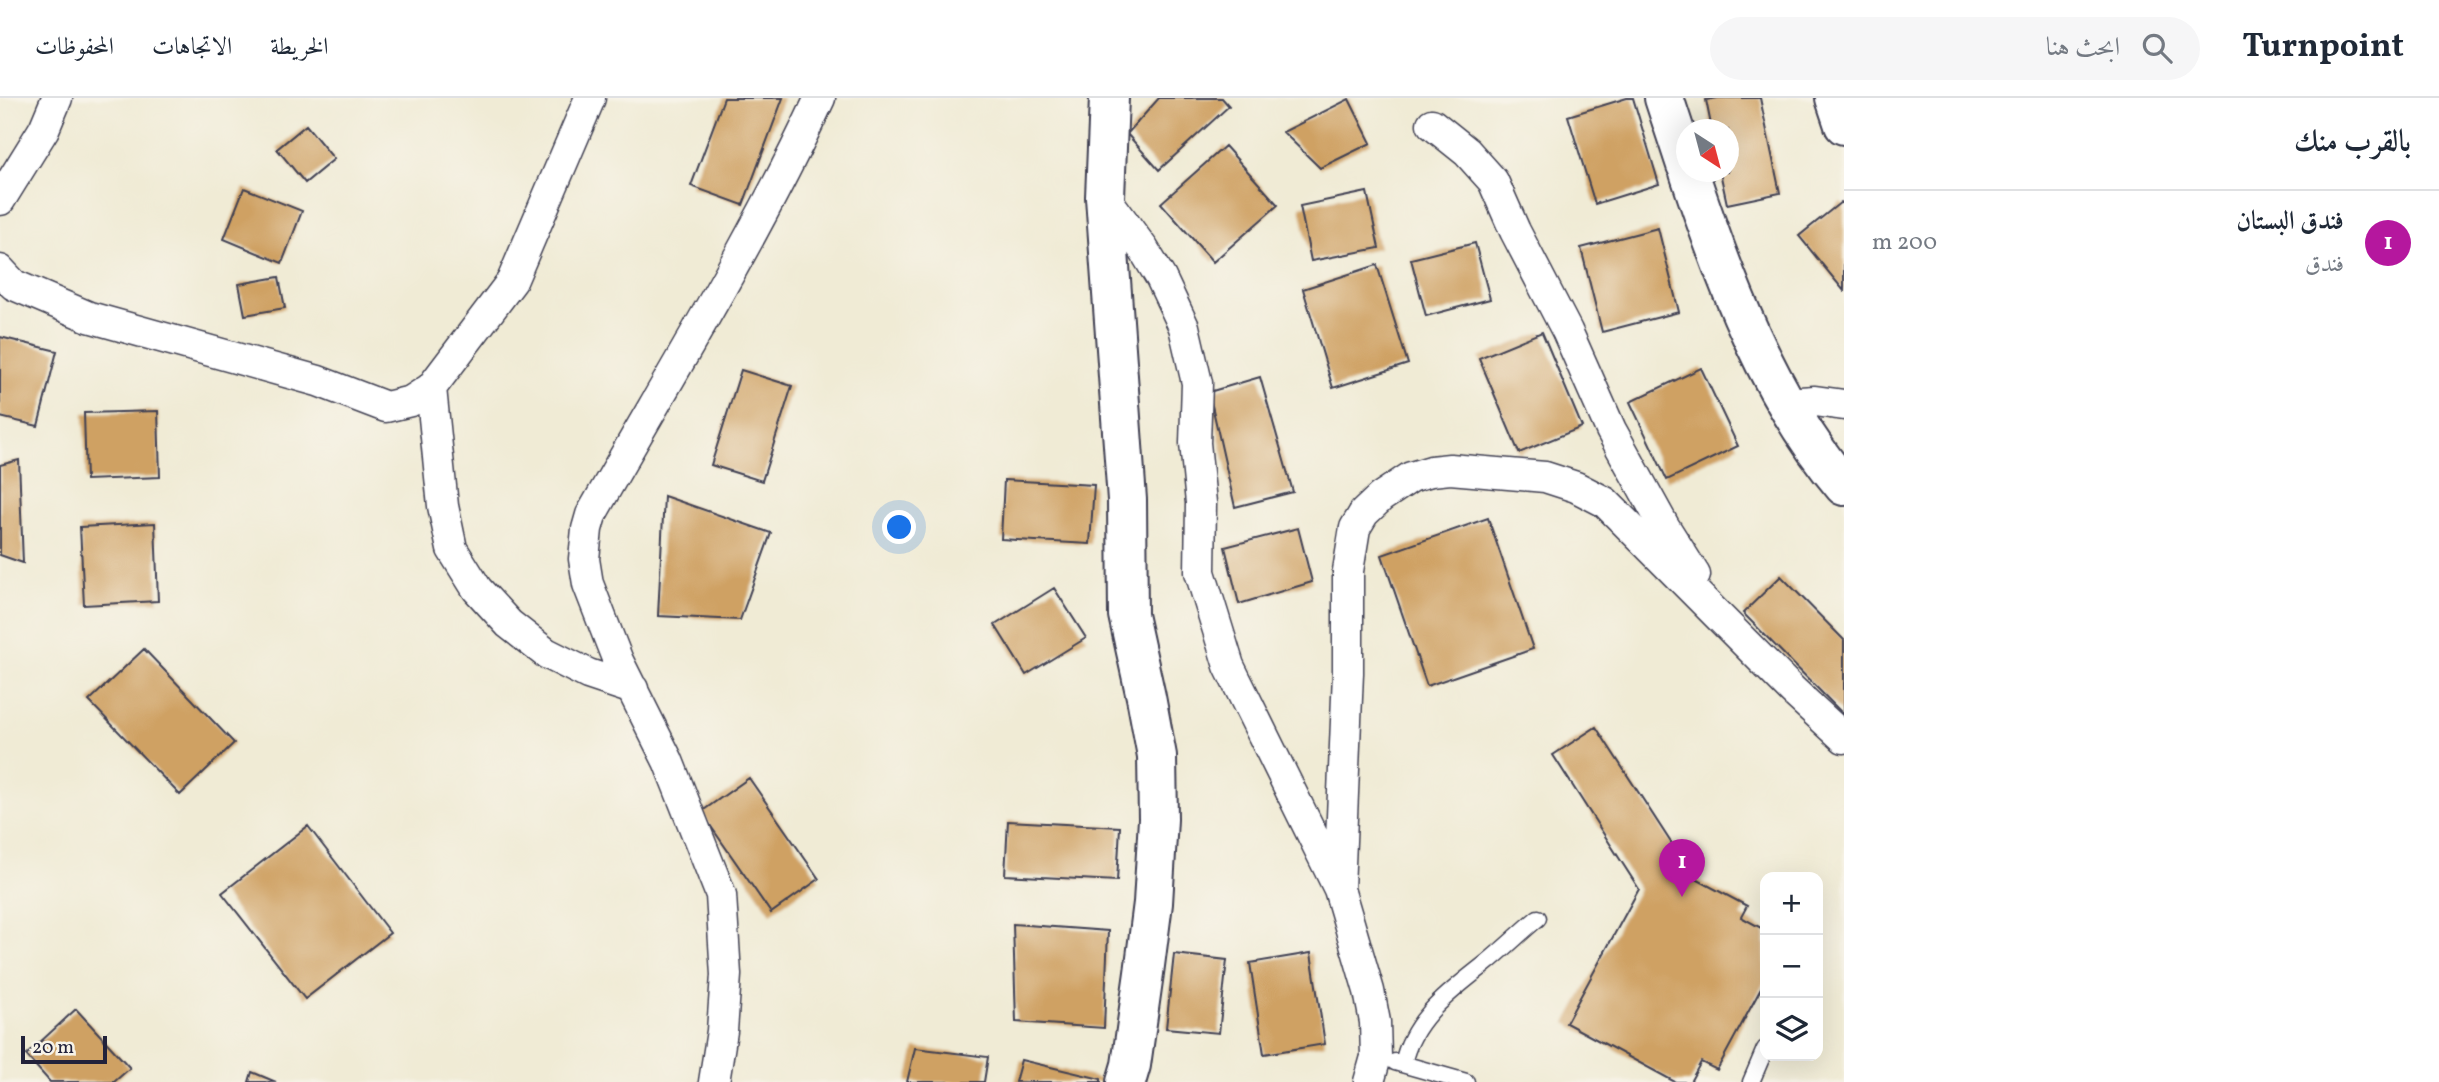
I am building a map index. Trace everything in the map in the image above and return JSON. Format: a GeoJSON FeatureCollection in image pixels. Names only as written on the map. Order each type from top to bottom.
{"type":"FeatureCollection","features":[{"type":"Feature","properties":{"kind":"street"},"geometry":{"type":"LineString","coordinates":[[0,200],[44,129],[57,98]]}},
{"type":"Feature","properties":{"kind":"street"},"geometry":{"type":"LineString","coordinates":[[0,270],[14,285],[89,317],[318,382],[386,407],[411,401],[431,388],[512,281],[590,98]]}},
{"type":"Feature","properties":{"kind":"street"},"geometry":{"type":"LineString","coordinates":[[714,1082],[722,1031],[726,975],[721,895],[668,761],[609,641],[584,573],[585,545],[591,514],[763,212],[820,98]]}},
{"type":"Feature","properties":{"kind":"street"},"geometry":{"type":"LineString","coordinates":[[1110,98],[1105,197],[1127,500],[1128,615],[1157,755],[1158,819],[1153,903],[1131,1065],[1126,1082]]}},
{"type":"Feature","properties":{"kind":"street"},"geometry":{"type":"LineString","coordinates":[[1664,98],[1676,135]]}},
{"type":"Feature","properties":{"kind":"street"},"geometry":{"type":"LineString","coordinates":[[1835,98],[1844,125]]}},
{"type":"Feature","properties":{"kind":"street"},"geometry":{"type":"LineString","coordinates":[[1432,124],[1468,152],[1493,181],[1515,231],[1567,331],[1611,430],[1664,526],[1728,626]]}},
{"type":"Feature","properties":{"kind":"street"},"geometry":{"type":"LineString","coordinates":[[1692,182],[1724,274],[1785,403],[1844,486]]}},
{"type":"Feature","properties":{"kind":"street"},"geometry":{"type":"LineString","coordinates":[[1105,197],[1144,250],[1161,278],[1184,327],[1198,383],[1195,443],[1201,503],[1200,572],[1229,666],[1339,889],[1369,991],[1382,1068]]}},
{"type":"Feature","properties":{"kind":"street"},"geometry":{"type":"LineString","coordinates":[[431,388],[443,506],[452,549],[477,589],[509,624],[546,653],[587,674],[633,689]]}},
{"type":"Feature","properties":{"kind":"street"},"geometry":{"type":"LineString","coordinates":[[1785,403],[1815,401],[1844,405]]}},
{"type":"Feature","properties":{"kind":"street"},"geometry":{"type":"LineString","coordinates":[[1339,889],[1348,685],[1348,571],[1355,528],[1364,513],[1399,484],[1431,471],[1450,469],[1545,477],[1576,487],[1605,502],[1793,691],[1844,738]]}},
{"type":"Feature","properties":{"kind":"lane"},"geometry":{"type":"LineString","coordinates":[[1382,1068],[1407,1046],[1450,990],[1484,965],[1538,918]]}},
{"type":"Feature","properties":{"kind":"lane"},"geometry":{"type":"LineString","coordinates":[[1751,1082],[1760,1061]]}},
{"type":"Feature","properties":{"kind":"lane"},"geometry":{"type":"LineString","coordinates":[[1382,1068],[1466,1082]]}},
{"type":"Feature","properties":{"kind":"building"},"geometry":{"type":"Polygon","coordinates":[[[724,98],[783,98],[743,205],[691,186],[724,98]]]}},
{"type":"Feature","properties":{"kind":"building"},"geometry":{"type":"Polygon","coordinates":[[[1159,98],[1222,98],[1229,106],[1159,170],[1127,134],[1159,98]]]}},
{"type":"Feature","properties":{"kind":"building"},"geometry":{"type":"Polygon","coordinates":[[[1633,98],[1659,184],[1595,204],[1568,116],[1633,98]]]}},
{"type":"Feature","properties":{"kind":"building"},"geometry":{"type":"Polygon","coordinates":[[[1760,98],[1780,193],[1727,204],[1722,182],[1739,182],[1739,119],[1710,119],[1706,100],[1760,98]]]}},
{"type":"Feature","properties":{"kind":"building"},"geometry":{"type":"Polygon","coordinates":[[[1349,99],[1371,143],[1320,168],[1283,132],[1349,99]]]}},
{"type":"Feature","properties":{"kind":"building"},"geometry":{"type":"Polygon","coordinates":[[[306,125],[334,159],[305,183],[277,149],[306,125]]]}},
{"type":"Feature","properties":{"kind":"building"},"geometry":{"type":"Polygon","coordinates":[[[1225,146],[1278,205],[1213,262],[1161,203],[1225,146]]]}},
{"type":"Feature","properties":{"kind":"building"},"geometry":{"type":"Polygon","coordinates":[[[244,188],[302,211],[282,263],[224,239],[244,188]]]}},
{"type":"Feature","properties":{"kind":"building"},"geometry":{"type":"Polygon","coordinates":[[[1367,192],[1379,248],[1311,261],[1300,206],[1367,192]]]}},
{"type":"Feature","properties":{"kind":"building"},"geometry":{"type":"Polygon","coordinates":[[[1841,202],[1844,205],[1844,291],[1799,236],[1841,202]]]}},
{"type":"Feature","properties":{"kind":"building"},"geometry":{"type":"Polygon","coordinates":[[[1658,228],[1679,312],[1602,332],[1581,248],[1658,228]]]}},
{"type":"Feature","properties":{"kind":"building"},"geometry":{"type":"Polygon","coordinates":[[[1475,243],[1490,299],[1426,316],[1411,259],[1475,243]]]}},
{"type":"Feature","properties":{"kind":"building"},"geometry":{"type":"Polygon","coordinates":[[[1377,265],[1408,364],[1333,388],[1303,289],[1377,265]]]}},
{"type":"Feature","properties":{"kind":"building"},"geometry":{"type":"Polygon","coordinates":[[[279,277],[285,308],[245,315],[239,284],[279,277]]]}},
{"type":"Feature","properties":{"kind":"building"},"geometry":{"type":"Polygon","coordinates":[[[1542,332],[1582,427],[1519,453],[1479,358],[1542,332]]]}},
{"type":"Feature","properties":{"kind":"building"},"geometry":{"type":"Polygon","coordinates":[[[0,337],[57,351],[38,426],[0,417],[0,337]]]}},
{"type":"Feature","properties":{"kind":"building"},"geometry":{"type":"Polygon","coordinates":[[[1701,368],[1738,446],[1667,480],[1630,402],[1701,368]]]}},
{"type":"Feature","properties":{"kind":"building"},"geometry":{"type":"Polygon","coordinates":[[[741,370],[792,386],[762,481],[711,465],[741,370]]]}},
{"type":"Feature","properties":{"kind":"building"},"geometry":{"type":"Polygon","coordinates":[[[1260,377],[1293,492],[1235,507],[1209,392],[1260,377]]]}},
{"type":"Feature","properties":{"kind":"building"},"geometry":{"type":"Polygon","coordinates":[[[158,411],[160,477],[86,480],[84,413],[158,411]]]}},
{"type":"Feature","properties":{"kind":"building"},"geometry":{"type":"Polygon","coordinates":[[[19,460],[23,563],[0,555],[0,465],[19,460]]]}},
{"type":"Feature","properties":{"kind":"building"},"geometry":{"type":"Polygon","coordinates":[[[1004,480],[1094,485],[1090,544],[1001,539],[1004,480]]]}},
{"type":"Feature","properties":{"kind":"building"},"geometry":{"type":"Polygon","coordinates":[[[664,496],[771,533],[740,620],[658,616],[664,496]]]}},
{"type":"Feature","properties":{"kind":"building"},"geometry":{"type":"Polygon","coordinates":[[[1488,518],[1533,649],[1427,686],[1382,555],[1488,518]]]}},
{"type":"Feature","properties":{"kind":"building"},"geometry":{"type":"Polygon","coordinates":[[[155,523],[158,601],[84,605],[80,527],[155,523]]]}},
{"type":"Feature","properties":{"kind":"building"},"geometry":{"type":"Polygon","coordinates":[[[1298,528],[1312,582],[1239,604],[1225,547],[1298,528]]]}},
{"type":"Feature","properties":{"kind":"building"},"geometry":{"type":"Polygon","coordinates":[[[1781,576],[1844,640],[1844,715],[1743,613],[1781,576]]]}},
{"type":"Feature","properties":{"kind":"building"},"geometry":{"type":"Polygon","coordinates":[[[1054,588],[1086,638],[1026,675],[995,625],[1054,588]]]}},
{"type":"Feature","properties":{"kind":"building"},"geometry":{"type":"Polygon","coordinates":[[[144,649],[234,743],[180,795],[89,701],[144,649]]]}},
{"type":"Feature","properties":{"kind":"building"},"geometry":{"type":"Polygon","coordinates":[[[1596,727],[1694,878],[1747,906],[1741,917],[1760,927],[1760,990],[1717,1070],[1701,1062],[1690,1082],[1675,1082],[1566,1023],[1639,889],[1553,755],[1596,727]]]}},
{"type":"Feature","properties":{"kind":"building"},"geometry":{"type":"Polygon","coordinates":[[[749,778],[819,879],[771,913],[701,812],[749,778]]]}},
{"type":"Feature","properties":{"kind":"building"},"geometry":{"type":"Polygon","coordinates":[[[1008,821],[1120,827],[1117,881],[1005,875],[1008,821]]]}},
{"type":"Feature","properties":{"kind":"building"},"geometry":{"type":"Polygon","coordinates":[[[308,826],[390,933],[305,999],[222,893],[308,826]]]}},
{"type":"Feature","properties":{"kind":"building"},"geometry":{"type":"Polygon","coordinates":[[[1013,924],[1108,931],[1104,1028],[1016,1022],[1013,924]]]}},
{"type":"Feature","properties":{"kind":"building"},"geometry":{"type":"Polygon","coordinates":[[[1311,953],[1325,1044],[1264,1054],[1250,963],[1311,953]]]}},
{"type":"Feature","properties":{"kind":"building"},"geometry":{"type":"Polygon","coordinates":[[[1174,954],[1227,960],[1219,1033],[1166,1028],[1174,954]]]}},
{"type":"Feature","properties":{"kind":"building"},"geometry":{"type":"Polygon","coordinates":[[[76,1009],[130,1068],[114,1082],[50,1082],[26,1055],[76,1009]]]}},
{"type":"Feature","properties":{"kind":"building"},"geometry":{"type":"Polygon","coordinates":[[[915,1048],[988,1057],[984,1082],[907,1082],[915,1048]]]}},
{"type":"Feature","properties":{"kind":"building"},"geometry":{"type":"Polygon","coordinates":[[[1021,1060],[1101,1079],[1101,1082],[1015,1082],[1021,1060]]]}},
{"type":"Feature","properties":{"kind":"building"},"geometry":{"type":"Polygon","coordinates":[[[252,1072],[276,1082],[249,1082],[252,1072]]]}},
{"type":"Feature","properties":{"kind":"place","name":"فندق البستان"},"geometry":{"type":"Point","coordinates":[1682,897]}}]}
